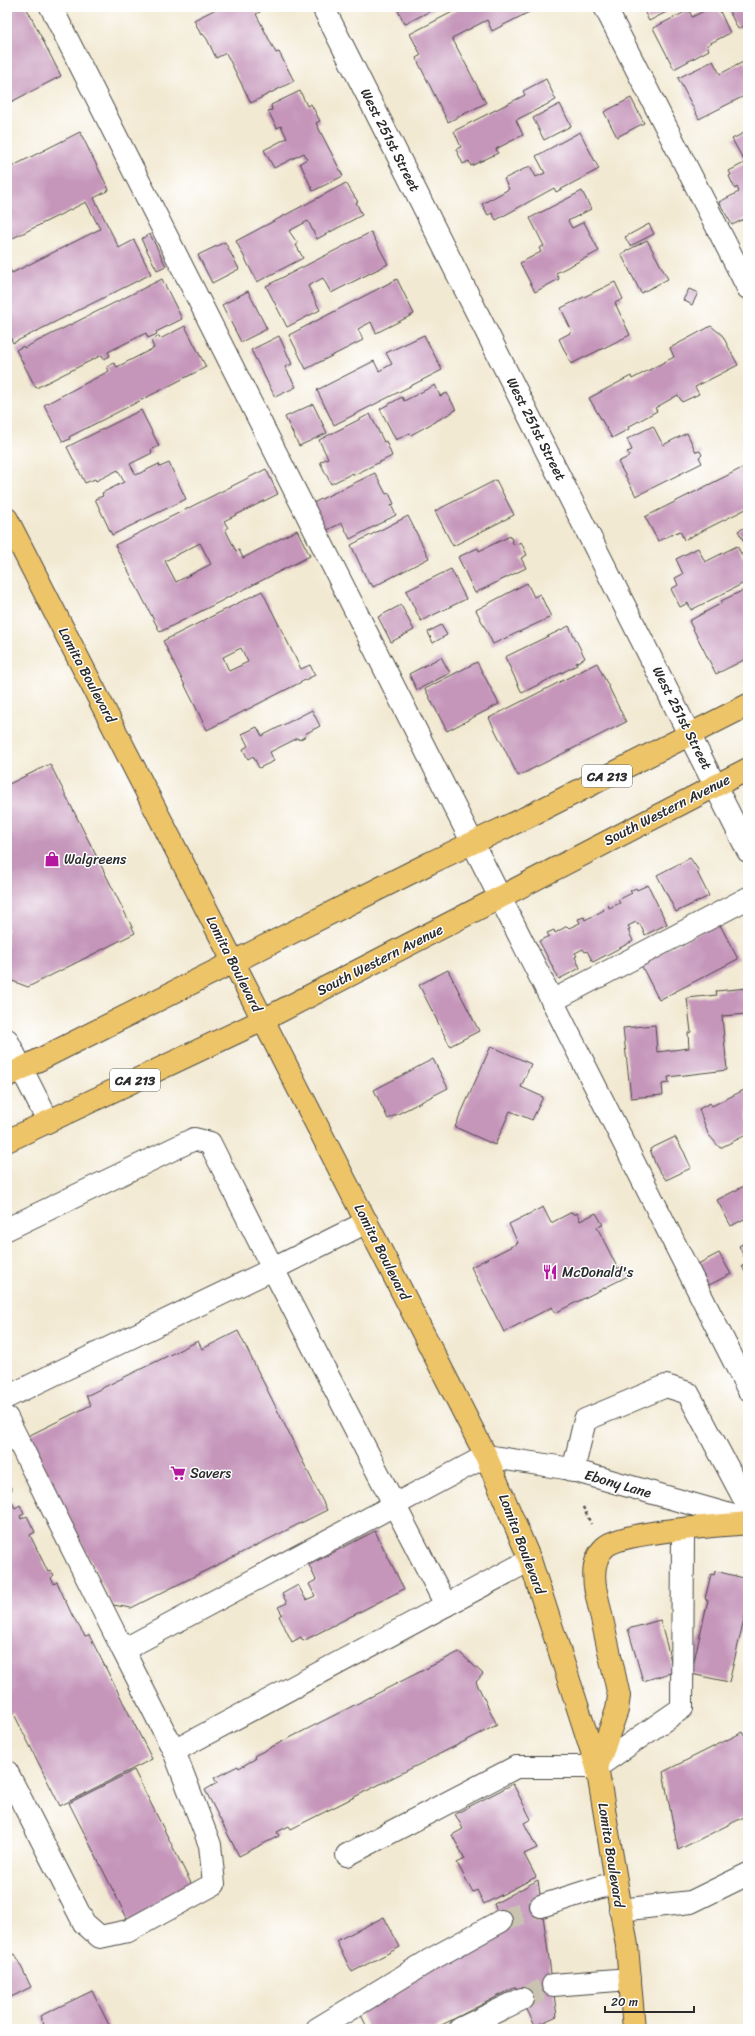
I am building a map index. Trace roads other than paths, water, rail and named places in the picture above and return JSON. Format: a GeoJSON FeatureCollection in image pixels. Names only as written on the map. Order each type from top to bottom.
{"type":"FeatureCollection","features":[{"type":"Feature","properties":{"kind":"main road","name":"Lomita Boulevard"},"geometry":{"type":"LineString","coordinates":[[7,519],[486,1456],[530,1560],[596,1767],[627,1946],[634,2029]]}},
{"type":"Feature","properties":{"kind":"main road","name":"CA 213"},"geometry":{"type":"LineString","coordinates":[[14,1072],[472,842],[526,818],[748,704]]}},
{"type":"Feature","properties":{"kind":"main road","name":"South Western Avenue"},"geometry":{"type":"LineString","coordinates":[[7,1141],[263,1020],[748,769]]}},
{"type":"Feature","properties":{"kind":"main road"},"geometry":{"type":"LineString","coordinates":[[596,1767],[618,1710],[619,1696],[596,1592],[594,1577],[596,1560],[604,1548],[616,1540],[630,1536],[748,1523]]}},
{"type":"Feature","properties":{"kind":"street"},"geometry":{"type":"LineString","coordinates":[[50,7],[748,1389]]}},
{"type":"Feature","properties":{"kind":"street","name":"West 251st Street"},"geometry":{"type":"LineString","coordinates":[[324,7],[748,851]]}},
{"type":"Feature","properties":{"kind":"street"},"geometry":{"type":"LineString","coordinates":[[606,7],[748,288]]}},
{"type":"Feature","properties":{"kind":"street"},"geometry":{"type":"LineString","coordinates":[[552,1001],[748,898]]}},
{"type":"Feature","properties":{"kind":"street"},"geometry":{"type":"LineString","coordinates":[[7,1040],[14,1072],[48,1121]]}},
{"type":"Feature","properties":{"kind":"street"},"geometry":{"type":"LineString","coordinates":[[7,1229],[194,1139],[210,1143],[273,1269],[446,1605]]}},
{"type":"Feature","properties":{"kind":"street"},"geometry":{"type":"LineString","coordinates":[[7,1397],[367,1222]]}},
{"type":"Feature","properties":{"kind":"street"},"geometry":{"type":"LineString","coordinates":[[573,1471],[585,1420],[666,1386],[688,1394],[748,1506]]}},
{"type":"Feature","properties":{"kind":"street"},"geometry":{"type":"LineString","coordinates":[[7,1418],[122,1650],[174,1751],[210,1845],[214,1884],[128,1932],[100,1937],[84,1923],[7,1772]]}},
{"type":"Feature","properties":{"kind":"street"},"geometry":{"type":"LineString","coordinates":[[122,1650],[486,1456]]}},
{"type":"Feature","properties":{"kind":"street","name":"Ebony Lane"},"geometry":{"type":"LineString","coordinates":[[486,1456],[573,1471],[748,1520]]}},
{"type":"Feature","properties":{"kind":"street"},"geometry":{"type":"LineString","coordinates":[[347,1855],[516,1767],[596,1767],[682,1708],[683,1530]]}},
{"type":"Feature","properties":{"kind":"street"},"geometry":{"type":"LineString","coordinates":[[174,1751],[530,1560]]}},
{"type":"Feature","properties":{"kind":"street"},"geometry":{"type":"LineString","coordinates":[[620,1910],[691,1902],[748,1874]]}},
{"type":"Feature","properties":{"kind":"street"},"geometry":{"type":"LineString","coordinates":[[541,1906],[616,1882]]}},
{"type":"Feature","properties":{"kind":"street"},"geometry":{"type":"LineString","coordinates":[[317,2029],[430,1960],[501,1921]]}},
{"type":"Feature","properties":{"kind":"street"},"geometry":{"type":"LineString","coordinates":[[553,1985],[630,1979]]}},
{"type":"Feature","properties":{"kind":"street"},"geometry":{"type":"LineString","coordinates":[[460,2029],[522,1999]]}},
{"type":"Feature","properties":{"kind":"tunnel"},"geometry":{"type":"LineString","coordinates":[[501,1921],[541,1906]]}},
{"type":"Feature","properties":{"kind":"tunnel"},"geometry":{"type":"LineString","coordinates":[[522,1999],[553,1985]]}},
{"type":"Feature","properties":{"kind":"place","name":"Walgreens"},"geometry":{"type":"Point","coordinates":[52,859]}},
{"type":"Feature","properties":{"kind":"place","name":"McDonald's"},"geometry":{"type":"Point","coordinates":[550,1272]}},
{"type":"Feature","properties":{"kind":"place","name":"Savers"},"geometry":{"type":"Point","coordinates":[178,1473]}}]}
